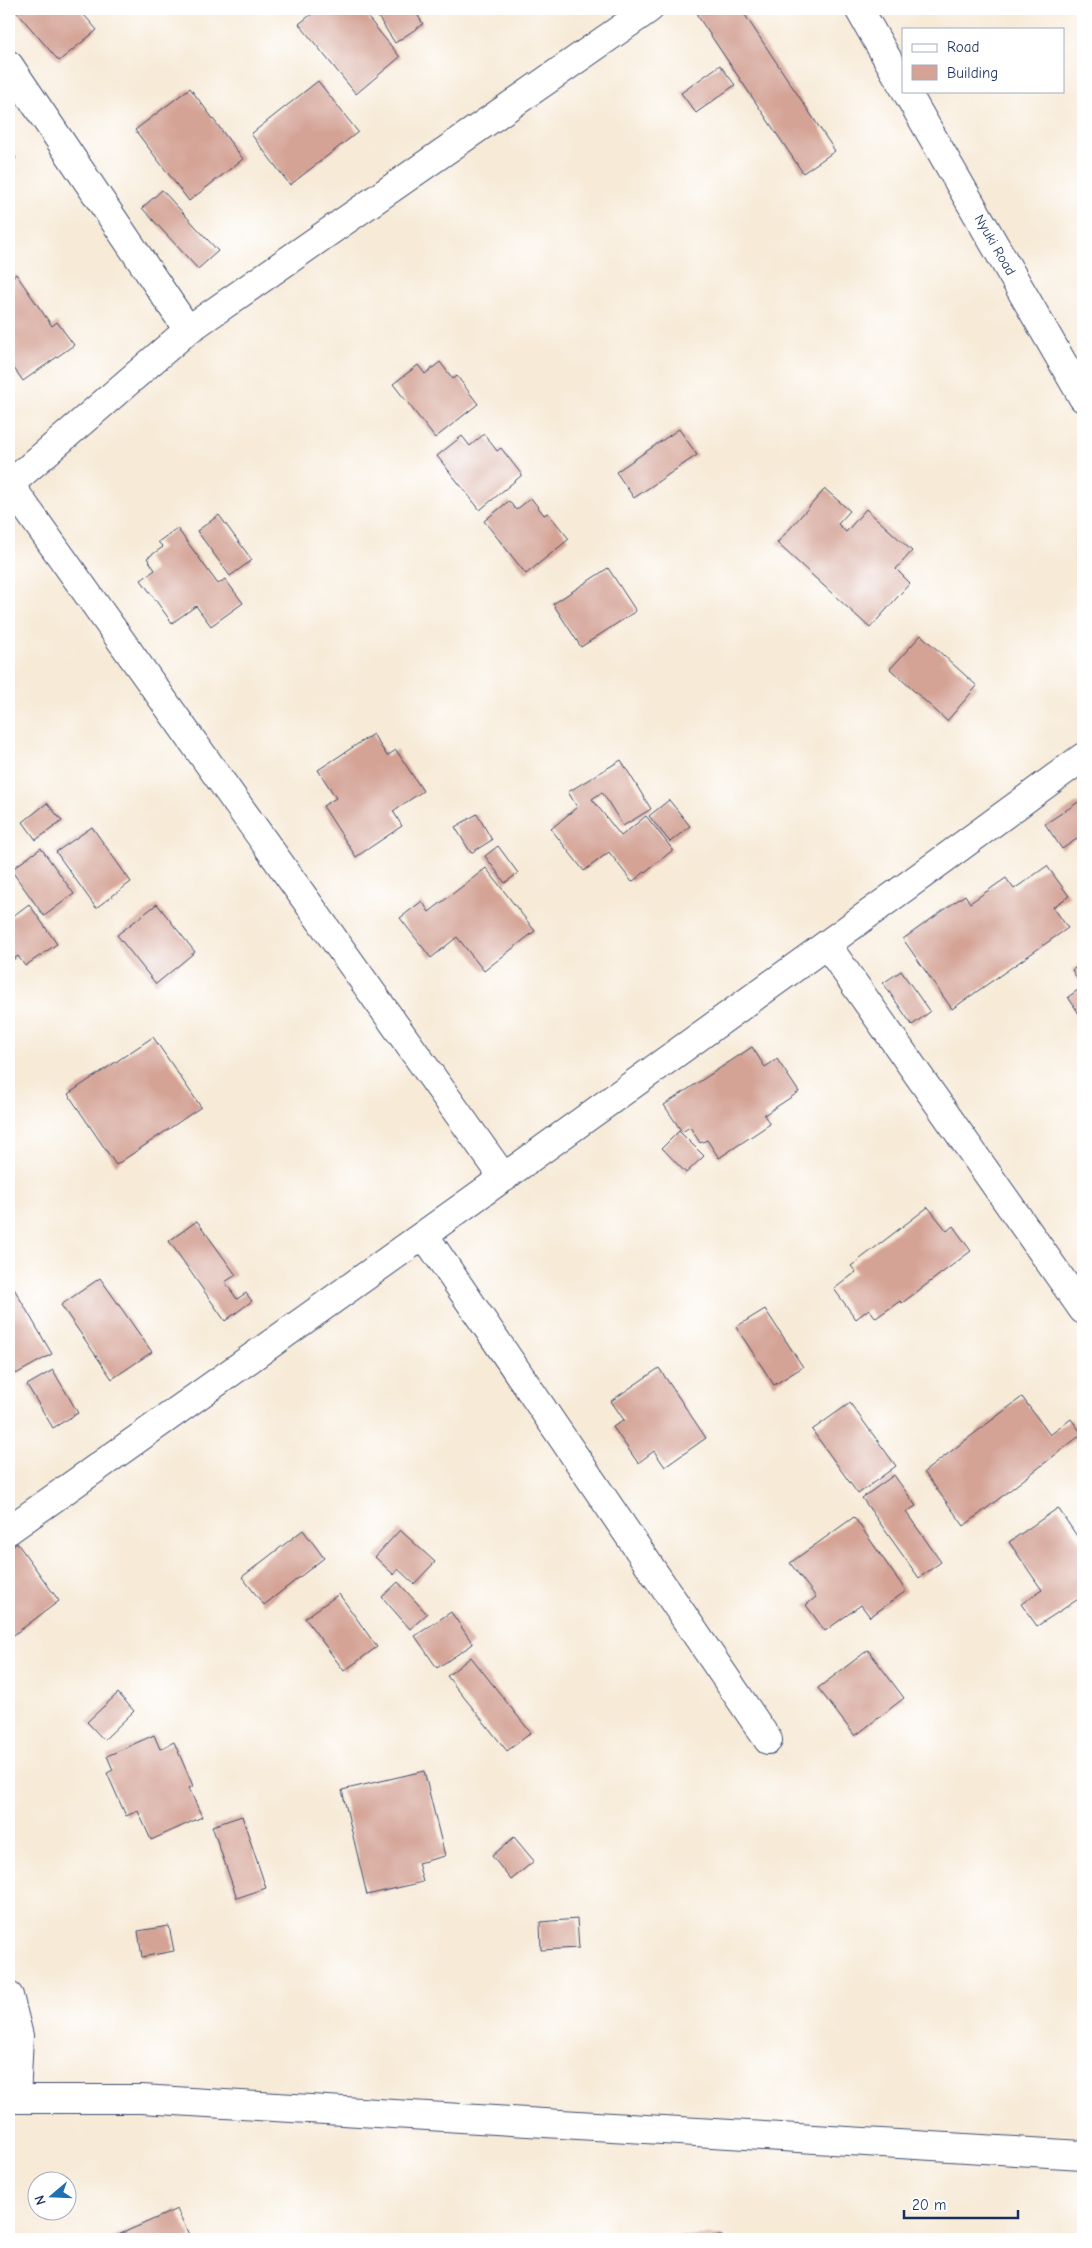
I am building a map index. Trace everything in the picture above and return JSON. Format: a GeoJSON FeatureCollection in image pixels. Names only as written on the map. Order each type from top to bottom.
{"type":"FeatureCollection","features":[{"type":"Feature","properties":{"kind":"street"},"geometry":{"type":"LineString","coordinates":[[504,1178],[9,485],[188,330],[649,9]]}},
{"type":"Feature","properties":{"kind":"street"},"geometry":{"type":"LineString","coordinates":[[859,9],[902,84]]}},
{"type":"Feature","properties":{"kind":"street"},"geometry":{"type":"LineString","coordinates":[[9,65],[188,330]]}},
{"type":"Feature","properties":{"kind":"street","name":"Nyuki Road"},"geometry":{"type":"LineString","coordinates":[[907,92],[1083,398]]}},
{"type":"Feature","properties":{"kind":"street"},"geometry":{"type":"LineString","coordinates":[[9,1530],[424,1236],[827,945],[1083,757]]}},
{"type":"Feature","properties":{"kind":"street"},"geometry":{"type":"LineString","coordinates":[[827,945],[1083,1310]]}},
{"type":"Feature","properties":{"kind":"street"},"geometry":{"type":"LineString","coordinates":[[424,1236],[768,1740]]}},
{"type":"Feature","properties":{"kind":"street"},"geometry":{"type":"LineString","coordinates":[[9,1996],[19,2036],[12,2099],[141,2099],[1083,2155]]}},
{"type":"Feature","properties":{"kind":"building"},"geometry":{"type":"Polygon","coordinates":[[[14,9],[79,9],[97,30],[59,61],[14,9]]]}},
{"type":"Feature","properties":{"kind":"building"},"geometry":{"type":"Polygon","coordinates":[[[318,9],[361,9],[400,57],[356,94],[299,24],[318,9]]]}},
{"type":"Feature","properties":{"kind":"building"},"geometry":{"type":"Polygon","coordinates":[[[373,9],[414,9],[423,24],[395,43],[373,9]]]}},
{"type":"Feature","properties":{"kind":"building"},"geometry":{"type":"Polygon","coordinates":[[[706,9],[741,9],[835,151],[803,173],[697,15],[706,9]]]}},
{"type":"Feature","properties":{"kind":"building"},"geometry":{"type":"Polygon","coordinates":[[[720,65],[735,85],[696,113],[681,93],[720,65]]]}},
{"type":"Feature","properties":{"kind":"building"},"geometry":{"type":"Polygon","coordinates":[[[318,81],[358,132],[290,185],[251,134],[318,81]]]}},
{"type":"Feature","properties":{"kind":"building"},"geometry":{"type":"Polygon","coordinates":[[[190,88],[243,159],[189,201],[135,130],[190,88]]]}},
{"type":"Feature","properties":{"kind":"building"},"geometry":{"type":"Polygon","coordinates":[[[9,148],[16,158],[9,163],[9,148]]]}},
{"type":"Feature","properties":{"kind":"building"},"geometry":{"type":"Polygon","coordinates":[[[162,190],[218,251],[198,269],[142,208],[162,190]]]}},
{"type":"Feature","properties":{"kind":"building"},"geometry":{"type":"Polygon","coordinates":[[[16,274],[52,326],[57,322],[74,345],[23,381],[9,361],[9,279],[16,274]]]}},
{"type":"Feature","properties":{"kind":"building"},"geometry":{"type":"Polygon","coordinates":[[[440,362],[453,379],[457,376],[478,404],[435,438],[393,384],[418,365],[425,374],[440,362]]]}},
{"type":"Feature","properties":{"kind":"building"},"geometry":{"type":"Polygon","coordinates":[[[679,429],[697,455],[634,498],[616,472],[679,429]]]}},
{"type":"Feature","properties":{"kind":"building"},"geometry":{"type":"Polygon","coordinates":[[[484,434],[497,451],[501,448],[522,475],[480,510],[437,456],[462,436],[470,446],[484,434]]]}},
{"type":"Feature","properties":{"kind":"building"},"geometry":{"type":"Polygon","coordinates":[[[825,489],[850,511],[838,524],[846,532],[866,509],[912,551],[896,569],[910,583],[870,628],[777,543],[825,489]]]}},
{"type":"Feature","properties":{"kind":"building"},"geometry":{"type":"Polygon","coordinates":[[[531,498],[544,515],[548,513],[569,539],[526,574],[484,521],[509,501],[516,510],[531,498]]]}},
{"type":"Feature","properties":{"kind":"building"},"geometry":{"type":"Polygon","coordinates":[[[219,515],[252,560],[230,576],[197,531],[219,515]]]}},
{"type":"Feature","properties":{"kind":"building"},"geometry":{"type":"Polygon","coordinates":[[[177,528],[218,584],[225,579],[243,603],[211,626],[196,606],[172,623],[141,580],[155,570],[147,558],[163,547],[158,542],[177,528]]]}},
{"type":"Feature","properties":{"kind":"building"},"geometry":{"type":"Polygon","coordinates":[[[608,568],[636,611],[581,647],[553,604],[608,568]]]}},
{"type":"Feature","properties":{"kind":"building"},"geometry":{"type":"Polygon","coordinates":[[[921,635],[977,686],[947,721],[890,669],[921,635]]]}},
{"type":"Feature","properties":{"kind":"building"},"geometry":{"type":"Polygon","coordinates":[[[373,734],[387,756],[396,750],[423,791],[393,811],[402,826],[356,857],[323,806],[336,798],[318,770],[373,734]]]}},
{"type":"Feature","properties":{"kind":"building"},"geometry":{"type":"Polygon","coordinates":[[[621,760],[651,809],[623,826],[602,792],[592,799],[621,836],[646,816],[673,850],[632,882],[609,852],[584,871],[551,829],[577,807],[568,792],[621,760]]]}},
{"type":"Feature","properties":{"kind":"building"},"geometry":{"type":"Polygon","coordinates":[[[1083,799],[1083,847],[1077,839],[1062,849],[1045,824],[1083,799]]]}},
{"type":"Feature","properties":{"kind":"building"},"geometry":{"type":"Polygon","coordinates":[[[669,800],[690,826],[670,842],[649,816],[669,800]]]}},
{"type":"Feature","properties":{"kind":"building"},"geometry":{"type":"Polygon","coordinates":[[[47,803],[62,821],[36,840],[23,822],[47,803]]]}},
{"type":"Feature","properties":{"kind":"building"},"geometry":{"type":"Polygon","coordinates":[[[477,814],[492,840],[471,853],[455,827],[477,814]]]}},
{"type":"Feature","properties":{"kind":"building"},"geometry":{"type":"Polygon","coordinates":[[[92,827],[131,882],[96,908],[56,852],[92,827]]]}},
{"type":"Feature","properties":{"kind":"building"},"geometry":{"type":"Polygon","coordinates":[[[498,846],[518,873],[505,883],[485,856],[498,846]]]}},
{"type":"Feature","properties":{"kind":"building"},"geometry":{"type":"Polygon","coordinates":[[[41,848],[74,894],[44,916],[11,870],[41,848]]]}},
{"type":"Feature","properties":{"kind":"building"},"geometry":{"type":"Polygon","coordinates":[[[1047,866],[1069,896],[1053,907],[1068,928],[952,1009],[903,939],[965,895],[970,903],[1006,878],[1014,889],[1047,866]]]}},
{"type":"Feature","properties":{"kind":"building"},"geometry":{"type":"Polygon","coordinates":[[[486,868],[535,931],[484,971],[457,937],[431,958],[400,918],[422,901],[429,912],[486,868]]]}},
{"type":"Feature","properties":{"kind":"building"},"geometry":{"type":"Polygon","coordinates":[[[29,904],[57,944],[25,966],[18,956],[9,962],[9,919],[29,904]]]}},
{"type":"Feature","properties":{"kind":"building"},"geometry":{"type":"Polygon","coordinates":[[[157,904],[195,952],[156,984],[117,935],[157,904]]]}},
{"type":"Feature","properties":{"kind":"building"},"geometry":{"type":"Polygon","coordinates":[[[1083,963],[1083,1020],[1068,997],[1082,987],[1072,970],[1083,963]]]}},
{"type":"Feature","properties":{"kind":"building"},"geometry":{"type":"Polygon","coordinates":[[[901,971],[930,1012],[912,1025],[883,983],[901,971]]]}},
{"type":"Feature","properties":{"kind":"building"},"geometry":{"type":"Polygon","coordinates":[[[153,1037],[201,1107],[116,1165],[68,1094],[153,1037]]]}},
{"type":"Feature","properties":{"kind":"building"},"geometry":{"type":"Polygon","coordinates":[[[752,1047],[765,1067],[777,1059],[799,1092],[764,1115],[770,1124],[719,1158],[707,1140],[700,1143],[690,1127],[682,1132],[664,1105],[752,1047]]]}},
{"type":"Feature","properties":{"kind":"building"},"geometry":{"type":"Polygon","coordinates":[[[679,1131],[704,1156],[686,1173],[662,1148],[679,1131]]]}},
{"type":"Feature","properties":{"kind":"building"},"geometry":{"type":"Polygon","coordinates":[[[928,1207],[947,1231],[953,1226],[971,1251],[902,1303],[900,1301],[876,1318],[869,1309],[856,1319],[834,1289],[856,1272],[851,1266],[928,1207]]]}},
{"type":"Feature","properties":{"kind":"building"},"geometry":{"type":"Polygon","coordinates":[[[197,1221],[236,1275],[225,1282],[237,1299],[246,1293],[252,1301],[225,1321],[169,1241],[197,1221]]]}},
{"type":"Feature","properties":{"kind":"building"},"geometry":{"type":"Polygon","coordinates":[[[100,1278],[152,1352],[112,1379],[61,1305],[100,1278]]]}},
{"type":"Feature","properties":{"kind":"building"},"geometry":{"type":"Polygon","coordinates":[[[9,1280],[52,1354],[16,1374],[9,1361],[9,1280]]]}},
{"type":"Feature","properties":{"kind":"building"},"geometry":{"type":"Polygon","coordinates":[[[765,1309],[803,1367],[774,1385],[736,1327],[765,1309]]]}},
{"type":"Feature","properties":{"kind":"building"},"geometry":{"type":"Polygon","coordinates":[[[659,1368],[706,1438],[665,1467],[654,1451],[638,1463],[613,1427],[624,1420],[611,1401],[659,1368]]]}},
{"type":"Feature","properties":{"kind":"building"},"geometry":{"type":"Polygon","coordinates":[[[53,1370],[78,1413],[53,1428],[27,1385],[53,1370]]]}},
{"type":"Feature","properties":{"kind":"building"},"geometry":{"type":"Polygon","coordinates":[[[1022,1397],[1050,1435],[1071,1419],[1082,1434],[964,1526],[924,1472],[1022,1397]]]}},
{"type":"Feature","properties":{"kind":"building"},"geometry":{"type":"Polygon","coordinates":[[[850,1403],[896,1466],[858,1494],[812,1430],[850,1403]]]}},
{"type":"Feature","properties":{"kind":"building"},"geometry":{"type":"Polygon","coordinates":[[[894,1475],[916,1506],[906,1512],[941,1562],[919,1578],[862,1498],[894,1475]]]}},
{"type":"Feature","properties":{"kind":"building"},"geometry":{"type":"Polygon","coordinates":[[[1058,1508],[1083,1545],[1083,1596],[1037,1626],[1021,1604],[1042,1590],[1009,1542],[1058,1508]]]}},
{"type":"Feature","properties":{"kind":"building"},"geometry":{"type":"Polygon","coordinates":[[[854,1517],[906,1591],[870,1617],[861,1605],[825,1631],[806,1605],[816,1597],[790,1563],[854,1517]]]}},
{"type":"Feature","properties":{"kind":"building"},"geometry":{"type":"Polygon","coordinates":[[[303,1530],[324,1558],[264,1605],[242,1577],[303,1530]]]}},
{"type":"Feature","properties":{"kind":"building"},"geometry":{"type":"Polygon","coordinates":[[[400,1530],[435,1562],[414,1584],[398,1569],[394,1575],[375,1557],[400,1530]]]}},
{"type":"Feature","properties":{"kind":"building"},"geometry":{"type":"Polygon","coordinates":[[[17,1543],[59,1601],[11,1637],[9,1634],[9,1549],[17,1543]]]}},
{"type":"Feature","properties":{"kind":"building"},"geometry":{"type":"Polygon","coordinates":[[[398,1582],[427,1614],[410,1629],[382,1597],[398,1582]]]}},
{"type":"Feature","properties":{"kind":"building"},"geometry":{"type":"Polygon","coordinates":[[[339,1594],[377,1647],[344,1671],[305,1618],[339,1594]]]}},
{"type":"Feature","properties":{"kind":"building"},"geometry":{"type":"Polygon","coordinates":[[[451,1612],[473,1644],[437,1668],[415,1636],[451,1612]]]}},
{"type":"Feature","properties":{"kind":"building"},"geometry":{"type":"Polygon","coordinates":[[[868,1650],[904,1698],[855,1736],[818,1688],[868,1650]]]}},
{"type":"Feature","properties":{"kind":"building"},"geometry":{"type":"Polygon","coordinates":[[[471,1657],[531,1733],[507,1751],[447,1676],[471,1657]]]}},
{"type":"Feature","properties":{"kind":"building"},"geometry":{"type":"Polygon","coordinates":[[[118,1693],[134,1711],[104,1740],[87,1722],[118,1693]]]}},
{"type":"Feature","properties":{"kind":"building"},"geometry":{"type":"Polygon","coordinates":[[[154,1735],[160,1749],[174,1742],[193,1786],[189,1788],[202,1817],[151,1840],[138,1811],[126,1816],[107,1773],[113,1770],[107,1756],[154,1735]]]}},
{"type":"Feature","properties":{"kind":"building"},"geometry":{"type":"Polygon","coordinates":[[[424,1771],[445,1856],[418,1863],[423,1882],[367,1895],[342,1790],[424,1771]]]}},
{"type":"Feature","properties":{"kind":"building"},"geometry":{"type":"Polygon","coordinates":[[[242,1816],[266,1888],[237,1898],[212,1826],[242,1816]]]}},
{"type":"Feature","properties":{"kind":"building"},"geometry":{"type":"Polygon","coordinates":[[[514,1837],[534,1861],[511,1880],[492,1856],[514,1837]]]}},
{"type":"Feature","properties":{"kind":"building"},"geometry":{"type":"Polygon","coordinates":[[[577,1919],[579,1948],[541,1950],[540,1922],[577,1919]]]}},
{"type":"Feature","properties":{"kind":"building"},"geometry":{"type":"Polygon","coordinates":[[[169,1926],[174,1951],[142,1957],[138,1931],[169,1926]]]}},
{"type":"Feature","properties":{"kind":"building"},"geometry":{"type":"Polygon","coordinates":[[[177,2209],[191,2239],[109,2239],[177,2209]]]}},
{"type":"Feature","properties":{"kind":"building"},"geometry":{"type":"Polygon","coordinates":[[[675,2236],[722,2236],[722,2239],[675,2239],[675,2236]]]}}]}
